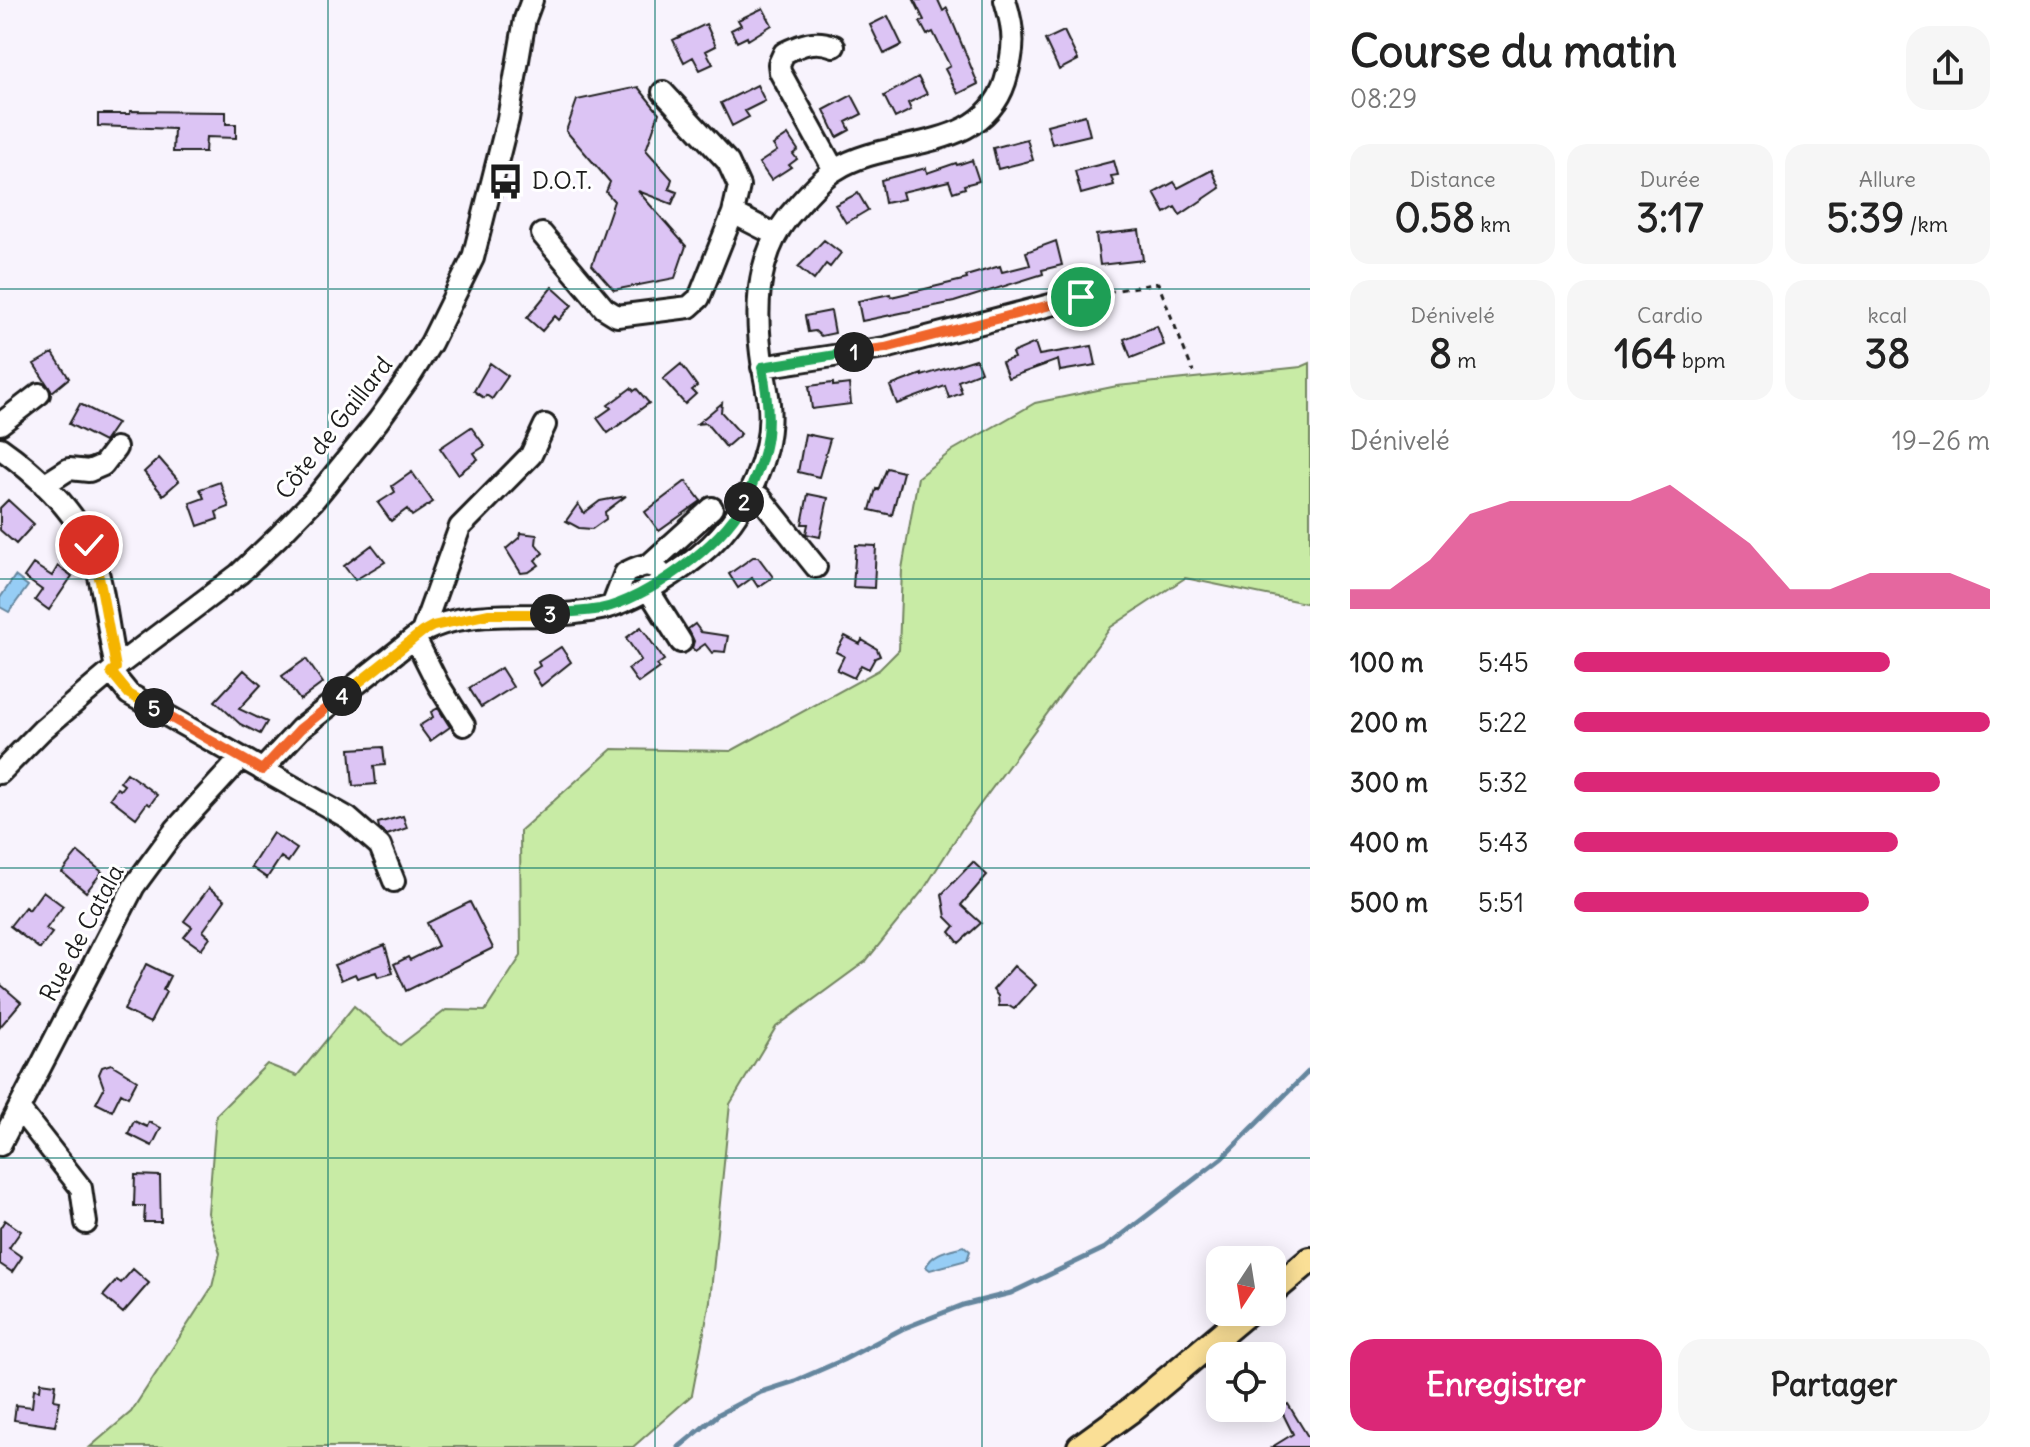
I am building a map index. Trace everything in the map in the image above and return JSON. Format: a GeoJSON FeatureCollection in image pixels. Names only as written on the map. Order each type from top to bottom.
{"type":"FeatureCollection","features":[{"type":"Feature","properties":{"kind":"main road"},"geometry":{"type":"LineString","coordinates":[[1286,1280],[1310,1260]]}},
{"type":"Feature","properties":{"kind":"main road"},"geometry":{"type":"LineString","coordinates":[[1080,1447],[1131,1410],[1231,1326]]}},
{"type":"Feature","properties":{"kind":"street","name":"Côte de Gaillard"},"geometry":{"type":"LineString","coordinates":[[0,773],[42,730],[113,670],[239,574],[313,501],[378,421],[431,343],[473,258],[508,119],[525,19],[532,0]]}},
{"type":"Feature","properties":{"kind":"street"},"geometry":{"type":"LineString","coordinates":[[262,770],[300,729],[433,626],[489,614],[542,615],[601,609],[711,545],[739,512],[756,477],[767,441],[770,406],[762,367],[757,312],[761,274],[776,235],[834,170],[885,149],[953,135],[983,118],[1002,91],[1013,59],[1013,27],[1005,0]]}},
{"type":"Feature","properties":{"kind":"street"},"geometry":{"type":"LineString","coordinates":[[834,46],[821,41],[805,44],[784,53],[779,64],[780,72],[834,170]]}},
{"type":"Feature","properties":{"kind":"street"},"geometry":{"type":"LineString","coordinates":[[542,234],[604,308],[617,316],[689,307],[699,298],[733,213],[739,186],[728,162],[663,92]]}},
{"type":"Feature","properties":{"kind":"street"},"geometry":{"type":"LineString","coordinates":[[733,213],[776,235]]}},
{"type":"Feature","properties":{"kind":"street"},"geometry":{"type":"LineString","coordinates":[[762,367],[885,348],[1081,297]]}},
{"type":"Feature","properties":{"kind":"street"},"geometry":{"type":"LineString","coordinates":[[0,424],[39,394]]}},
{"type":"Feature","properties":{"kind":"street"},"geometry":{"type":"LineString","coordinates":[[464,725],[438,684],[418,635],[460,527],[531,455],[545,425]]}},
{"type":"Feature","properties":{"kind":"street"},"geometry":{"type":"LineString","coordinates":[[0,448],[20,462],[60,501],[89,545],[100,581],[113,670],[129,694],[348,818],[380,846],[394,881]]}},
{"type":"Feature","properties":{"kind":"street"},"geometry":{"type":"LineString","coordinates":[[44,485],[69,469],[89,471],[103,465],[116,448]]}},
{"type":"Feature","properties":{"kind":"street"},"geometry":{"type":"LineString","coordinates":[[749,492],[760,497],[816,567]]}},
{"type":"Feature","properties":{"kind":"street"},"geometry":{"type":"LineString","coordinates":[[654,577],[712,508]]}},
{"type":"Feature","properties":{"kind":"street"},"geometry":{"type":"LineString","coordinates":[[654,577],[681,642]]}},
{"type":"Feature","properties":{"kind":"street","name":"Rue de Catala"},"geometry":{"type":"LineString","coordinates":[[0,1145],[134,886],[176,829],[241,758]]}},
{"type":"Feature","properties":{"kind":"street"},"geometry":{"type":"LineString","coordinates":[[19,1109],[81,1188],[86,1223]]}},
{"type":"Feature","properties":{"kind":"path"},"geometry":{"type":"LineString","coordinates":[[1081,297],[1158,283],[1193,372]]}},
{"type":"Feature","properties":{"kind":"green space"},"geometry":{"type":"Polygon","coordinates":[[[1310,363],[1310,604],[1185,578],[1111,627],[962,829],[924,889],[866,961],[776,1027],[730,1104],[710,1301],[692,1395],[633,1447],[90,1447],[131,1412],[212,1287],[220,1253],[208,1213],[216,1115],[267,1064],[297,1076],[354,1006],[400,1045],[446,1010],[485,1011],[521,956],[520,831],[612,749],[731,751],[879,670],[899,650],[902,569],[918,477],[953,450],[1035,403],[1117,386],[1301,367],[1310,363]]]}},
{"type":"Feature","properties":{"kind":"water"},"geometry":{"type":"Polygon","coordinates":[[[15,576],[28,586],[9,612],[0,607],[0,598],[15,576]]]}},
{"type":"Feature","properties":{"kind":"water"},"geometry":{"type":"Polygon","coordinates":[[[964,1246],[970,1251],[967,1260],[930,1270],[926,1267],[937,1255],[964,1246]]]}},
{"type":"Feature","properties":{"kind":"building"},"geometry":{"type":"Polygon","coordinates":[[[914,0],[938,0],[943,11],[947,8],[978,84],[958,94],[945,69],[950,66],[933,32],[927,35],[920,22],[924,20],[914,0]]]}},
{"type":"Feature","properties":{"kind":"building"},"geometry":{"type":"Polygon","coordinates":[[[763,8],[772,25],[748,40],[747,37],[737,42],[731,30],[741,25],[738,20],[763,8]]]}},
{"type":"Feature","properties":{"kind":"building"},"geometry":{"type":"Polygon","coordinates":[[[888,16],[902,45],[884,54],[870,25],[888,16]]]}},
{"type":"Feature","properties":{"kind":"building"},"geometry":{"type":"Polygon","coordinates":[[[706,24],[716,46],[706,51],[713,64],[700,70],[693,57],[684,62],[673,40],[706,24]]]}},
{"type":"Feature","properties":{"kind":"building"},"geometry":{"type":"Polygon","coordinates":[[[1064,31],[1078,60],[1059,70],[1045,40],[1064,31]]]}},
{"type":"Feature","properties":{"kind":"building"},"geometry":{"type":"Polygon","coordinates":[[[918,77],[927,94],[908,103],[911,110],[895,118],[884,96],[918,77]]]}},
{"type":"Feature","properties":{"kind":"building"},"geometry":{"type":"Polygon","coordinates":[[[757,85],[765,101],[745,111],[749,117],[732,126],[721,103],[757,85]]]}},
{"type":"Feature","properties":{"kind":"building"},"geometry":{"type":"Polygon","coordinates":[[[638,87],[659,113],[646,150],[672,179],[669,189],[677,192],[672,204],[638,191],[686,246],[675,278],[614,290],[592,265],[614,201],[606,192],[610,182],[566,131],[577,100],[638,87]]]}},
{"type":"Feature","properties":{"kind":"building"},"geometry":{"type":"Polygon","coordinates":[[[852,95],[862,114],[846,122],[850,130],[837,137],[824,110],[852,95]]]}},
{"type":"Feature","properties":{"kind":"building"},"geometry":{"type":"Polygon","coordinates":[[[130,111],[226,112],[226,124],[236,124],[236,138],[206,137],[205,152],[173,152],[174,129],[98,126],[98,114],[130,114],[130,111]]]}},
{"type":"Feature","properties":{"kind":"building"},"geometry":{"type":"Polygon","coordinates":[[[1085,115],[1090,135],[1052,144],[1047,125],[1085,115]]]}},
{"type":"Feature","properties":{"kind":"building"},"geometry":{"type":"Polygon","coordinates":[[[788,135],[798,150],[793,154],[797,159],[789,165],[791,167],[771,180],[759,163],[777,151],[773,145],[788,135]]]}},
{"type":"Feature","properties":{"kind":"building"},"geometry":{"type":"Polygon","coordinates":[[[1027,139],[1033,160],[998,169],[993,148],[1027,139]]]}},
{"type":"Feature","properties":{"kind":"building"},"geometry":{"type":"Polygon","coordinates":[[[972,160],[979,181],[964,185],[965,188],[953,192],[949,181],[902,192],[904,199],[885,203],[881,180],[926,168],[927,173],[972,160]]]}},
{"type":"Feature","properties":{"kind":"building"},"geometry":{"type":"Polygon","coordinates":[[[1114,161],[1118,175],[1111,176],[1114,185],[1081,194],[1075,171],[1114,161]]]}},
{"type":"Feature","properties":{"kind":"building"},"geometry":{"type":"Polygon","coordinates":[[[1212,170],[1220,188],[1180,215],[1175,207],[1165,213],[1154,193],[1174,182],[1178,188],[1212,170]]]}},
{"type":"Feature","properties":{"kind":"building"},"geometry":{"type":"Polygon","coordinates":[[[858,193],[868,210],[846,223],[835,205],[858,193]]]}},
{"type":"Feature","properties":{"kind":"building"},"geometry":{"type":"Polygon","coordinates":[[[1139,230],[1143,260],[1100,265],[1096,235],[1139,230]]]}},
{"type":"Feature","properties":{"kind":"building"},"geometry":{"type":"Polygon","coordinates":[[[824,240],[841,253],[830,267],[826,264],[814,280],[798,267],[824,240]]]}},
{"type":"Feature","properties":{"kind":"building"},"geometry":{"type":"Polygon","coordinates":[[[1056,241],[1062,265],[1042,270],[1043,274],[954,302],[862,321],[858,301],[890,294],[891,297],[967,279],[966,276],[1000,266],[1002,272],[1030,265],[1026,252],[1056,241]]]}},
{"type":"Feature","properties":{"kind":"building"},"geometry":{"type":"Polygon","coordinates":[[[552,287],[572,305],[559,320],[555,316],[542,331],[527,318],[552,287]]]}},
{"type":"Feature","properties":{"kind":"building"},"geometry":{"type":"Polygon","coordinates":[[[831,311],[835,333],[821,336],[815,331],[808,332],[805,316],[831,311]]]}},
{"type":"Feature","properties":{"kind":"building"},"geometry":{"type":"Polygon","coordinates":[[[1157,326],[1164,345],[1131,358],[1124,339],[1157,326]]]}},
{"type":"Feature","properties":{"kind":"building"},"geometry":{"type":"Polygon","coordinates":[[[1035,343],[1039,355],[1092,346],[1096,365],[1060,371],[1058,360],[1008,378],[1002,362],[1014,358],[1012,353],[1035,343]]]}},
{"type":"Feature","properties":{"kind":"building"},"geometry":{"type":"Polygon","coordinates":[[[53,353],[69,378],[52,392],[34,364],[53,353]]]}},
{"type":"Feature","properties":{"kind":"building"},"geometry":{"type":"Polygon","coordinates":[[[976,359],[981,372],[958,381],[962,393],[949,398],[945,386],[897,404],[890,386],[976,359]]]}},
{"type":"Feature","properties":{"kind":"building"},"geometry":{"type":"Polygon","coordinates":[[[490,363],[508,376],[492,399],[474,391],[490,363]]]}},
{"type":"Feature","properties":{"kind":"building"},"geometry":{"type":"Polygon","coordinates":[[[681,364],[697,386],[692,390],[696,394],[685,404],[663,379],[681,364]]]}},
{"type":"Feature","properties":{"kind":"building"},"geometry":{"type":"Polygon","coordinates":[[[833,383],[833,386],[849,384],[851,404],[812,409],[809,386],[833,383]]]}},
{"type":"Feature","properties":{"kind":"building"},"geometry":{"type":"Polygon","coordinates":[[[631,388],[634,391],[637,389],[649,403],[608,433],[597,418],[611,408],[608,405],[631,388]]]}},
{"type":"Feature","properties":{"kind":"building"},"geometry":{"type":"Polygon","coordinates":[[[722,403],[721,412],[741,434],[726,447],[706,423],[697,424],[722,403]]]}},
{"type":"Feature","properties":{"kind":"building"},"geometry":{"type":"Polygon","coordinates":[[[80,404],[117,423],[104,442],[69,424],[80,404]]]}},
{"type":"Feature","properties":{"kind":"building"},"geometry":{"type":"Polygon","coordinates":[[[471,427],[485,446],[474,453],[478,459],[458,474],[440,448],[471,427]]]}},
{"type":"Feature","properties":{"kind":"building"},"geometry":{"type":"Polygon","coordinates":[[[805,434],[830,439],[819,477],[798,472],[805,434]]]}},
{"type":"Feature","properties":{"kind":"building"},"geometry":{"type":"Polygon","coordinates":[[[159,458],[179,481],[163,495],[144,472],[159,458]]]}},
{"type":"Feature","properties":{"kind":"building"},"geometry":{"type":"Polygon","coordinates":[[[887,468],[903,472],[892,515],[870,510],[887,468]]]}},
{"type":"Feature","properties":{"kind":"building"},"geometry":{"type":"Polygon","coordinates":[[[412,472],[433,502],[412,516],[407,509],[391,521],[378,503],[395,492],[392,486],[412,472]]]}},
{"type":"Feature","properties":{"kind":"building"},"geometry":{"type":"Polygon","coordinates":[[[686,481],[701,501],[659,531],[645,512],[686,481]]]}},
{"type":"Feature","properties":{"kind":"building"},"geometry":{"type":"Polygon","coordinates":[[[220,482],[229,507],[216,512],[218,519],[198,526],[190,503],[204,498],[200,489],[220,482]]]}},
{"type":"Feature","properties":{"kind":"building"},"geometry":{"type":"Polygon","coordinates":[[[808,494],[828,498],[820,537],[806,534],[808,524],[802,524],[808,494]]]}},
{"type":"Feature","properties":{"kind":"building"},"geometry":{"type":"Polygon","coordinates":[[[626,496],[605,512],[606,519],[592,529],[579,528],[566,521],[578,504],[584,513],[600,501],[626,496]]]}},
{"type":"Feature","properties":{"kind":"building"},"geometry":{"type":"Polygon","coordinates":[[[8,500],[34,524],[16,544],[0,530],[0,508],[8,500]]]}},
{"type":"Feature","properties":{"kind":"building"},"geometry":{"type":"Polygon","coordinates":[[[521,533],[537,535],[536,544],[543,553],[535,560],[539,565],[521,573],[506,549],[521,533]]]}},
{"type":"Feature","properties":{"kind":"building"},"geometry":{"type":"Polygon","coordinates":[[[372,545],[385,562],[355,580],[344,566],[372,545]]]}},
{"type":"Feature","properties":{"kind":"building"},"geometry":{"type":"Polygon","coordinates":[[[856,545],[876,546],[874,588],[853,587],[856,545]]]}},
{"type":"Feature","properties":{"kind":"building"},"geometry":{"type":"Polygon","coordinates":[[[753,557],[758,557],[773,577],[758,587],[752,578],[738,588],[729,574],[753,557]]]}},
{"type":"Feature","properties":{"kind":"building"},"geometry":{"type":"Polygon","coordinates":[[[33,564],[52,576],[58,566],[72,576],[49,610],[35,600],[42,590],[24,577],[33,564]]]}},
{"type":"Feature","properties":{"kind":"building"},"geometry":{"type":"Polygon","coordinates":[[[695,624],[701,632],[728,636],[725,652],[712,653],[705,644],[695,651],[688,629],[695,624]]]}},
{"type":"Feature","properties":{"kind":"building"},"geometry":{"type":"Polygon","coordinates":[[[641,627],[664,660],[657,665],[659,668],[638,683],[628,669],[641,660],[626,638],[641,627]]]}},
{"type":"Feature","properties":{"kind":"building"},"geometry":{"type":"Polygon","coordinates":[[[845,636],[860,644],[862,640],[877,649],[880,656],[875,658],[869,669],[861,665],[854,678],[837,670],[844,656],[836,652],[845,636]]]}},
{"type":"Feature","properties":{"kind":"building"},"geometry":{"type":"Polygon","coordinates":[[[561,647],[571,662],[541,686],[532,671],[540,666],[538,662],[561,647]]]}},
{"type":"Feature","properties":{"kind":"building"},"geometry":{"type":"Polygon","coordinates":[[[306,659],[323,683],[300,700],[282,676],[306,659]]]}},
{"type":"Feature","properties":{"kind":"building"},"geometry":{"type":"Polygon","coordinates":[[[501,668],[513,687],[481,707],[469,688],[501,668]]]}},
{"type":"Feature","properties":{"kind":"building"},"geometry":{"type":"Polygon","coordinates":[[[244,670],[261,685],[239,709],[267,722],[260,734],[240,724],[215,701],[244,670]]]}},
{"type":"Feature","properties":{"kind":"building"},"geometry":{"type":"Polygon","coordinates":[[[438,708],[450,727],[430,741],[419,726],[433,717],[431,712],[438,708]]]}},
{"type":"Feature","properties":{"kind":"building"},"geometry":{"type":"Polygon","coordinates":[[[383,747],[385,765],[374,766],[376,784],[353,786],[350,749],[383,747]]]}},
{"type":"Feature","properties":{"kind":"building"},"geometry":{"type":"Polygon","coordinates":[[[127,773],[157,795],[136,818],[110,798],[117,788],[120,790],[124,785],[120,782],[127,773]]]}},
{"type":"Feature","properties":{"kind":"building"},"geometry":{"type":"Polygon","coordinates":[[[403,816],[407,828],[387,835],[379,828],[378,823],[403,816]]]}},
{"type":"Feature","properties":{"kind":"building"},"geometry":{"type":"Polygon","coordinates":[[[273,833],[297,849],[288,862],[281,857],[267,878],[251,867],[273,833]]]}},
{"type":"Feature","properties":{"kind":"building"},"geometry":{"type":"Polygon","coordinates":[[[78,852],[102,872],[86,892],[62,872],[78,852]]]}},
{"type":"Feature","properties":{"kind":"building"},"geometry":{"type":"Polygon","coordinates":[[[973,862],[987,875],[961,905],[981,923],[959,943],[950,932],[955,926],[946,917],[942,894],[973,862]]]}},
{"type":"Feature","properties":{"kind":"building"},"geometry":{"type":"Polygon","coordinates":[[[209,888],[225,900],[203,931],[210,937],[201,949],[184,937],[192,927],[184,921],[209,888]]]}},
{"type":"Feature","properties":{"kind":"building"},"geometry":{"type":"Polygon","coordinates":[[[43,891],[63,906],[46,929],[52,933],[40,949],[10,926],[25,907],[29,910],[43,891]]]}},
{"type":"Feature","properties":{"kind":"building"},"geometry":{"type":"Polygon","coordinates":[[[470,902],[493,948],[406,991],[394,964],[438,946],[427,923],[470,902]]]}},
{"type":"Feature","properties":{"kind":"building"},"geometry":{"type":"Polygon","coordinates":[[[385,945],[393,973],[378,977],[376,972],[357,978],[355,974],[341,980],[334,965],[385,945]]]}},
{"type":"Feature","properties":{"kind":"building"},"geometry":{"type":"Polygon","coordinates":[[[146,964],[170,976],[163,990],[166,992],[150,1023],[124,1010],[146,964]]]}},
{"type":"Feature","properties":{"kind":"building"},"geometry":{"type":"Polygon","coordinates":[[[1014,966],[1036,985],[1014,1009],[999,1006],[998,996],[993,990],[1014,966]]]}},
{"type":"Feature","properties":{"kind":"building"},"geometry":{"type":"Polygon","coordinates":[[[0,984],[21,1002],[0,1027],[0,984]]]}},
{"type":"Feature","properties":{"kind":"building"},"geometry":{"type":"Polygon","coordinates":[[[111,1064],[137,1080],[128,1097],[121,1093],[112,1111],[96,1103],[104,1088],[99,1074],[102,1067],[111,1064]]]}},
{"type":"Feature","properties":{"kind":"building"},"geometry":{"type":"Polygon","coordinates":[[[134,1121],[147,1127],[149,1122],[161,1128],[152,1146],[128,1134],[134,1121]]]}},
{"type":"Feature","properties":{"kind":"building"},"geometry":{"type":"Polygon","coordinates":[[[135,1175],[160,1176],[161,1222],[144,1222],[145,1206],[134,1206],[135,1175]]]}},
{"type":"Feature","properties":{"kind":"building"},"geometry":{"type":"Polygon","coordinates":[[[5,1220],[21,1231],[9,1248],[22,1257],[12,1272],[0,1264],[0,1228],[5,1220]]]}},
{"type":"Feature","properties":{"kind":"building"},"geometry":{"type":"Polygon","coordinates":[[[133,1269],[149,1283],[123,1313],[103,1296],[117,1280],[121,1283],[133,1269]]]}},
{"type":"Feature","properties":{"kind":"building"},"geometry":{"type":"Polygon","coordinates":[[[41,1382],[56,1384],[54,1400],[60,1401],[55,1426],[14,1420],[16,1405],[32,1407],[34,1389],[40,1390],[41,1382]]]}},
{"type":"Feature","properties":{"kind":"building"},"geometry":{"type":"Polygon","coordinates":[[[1286,1405],[1310,1440],[1310,1447],[1272,1447],[1293,1434],[1286,1420],[1286,1405]]]}},
{"type":"Feature","properties":{"kind":"waterway"},"geometry":{"type":"LineString","coordinates":[[679,1447],[719,1414],[761,1392],[843,1360],[902,1329],[963,1305],[1011,1293],[1105,1248],[1222,1158],[1310,1070]]}},
{"type":"Feature","properties":{"kind":"place","name":"D.O.T."},"geometry":{"type":"Point","coordinates":[506,181]}},
{"type":"Feature","properties":{"kind":"route"},"geometry":{"type":"LineString","coordinates":[[89,545],[100,581],[116,668],[111,672],[129,694],[262,770],[300,729],[433,626],[489,614],[542,615],[601,609],[633,597],[711,545],[739,512],[756,477],[767,441],[770,406],[762,367],[885,348],[1081,297]]}}]}
